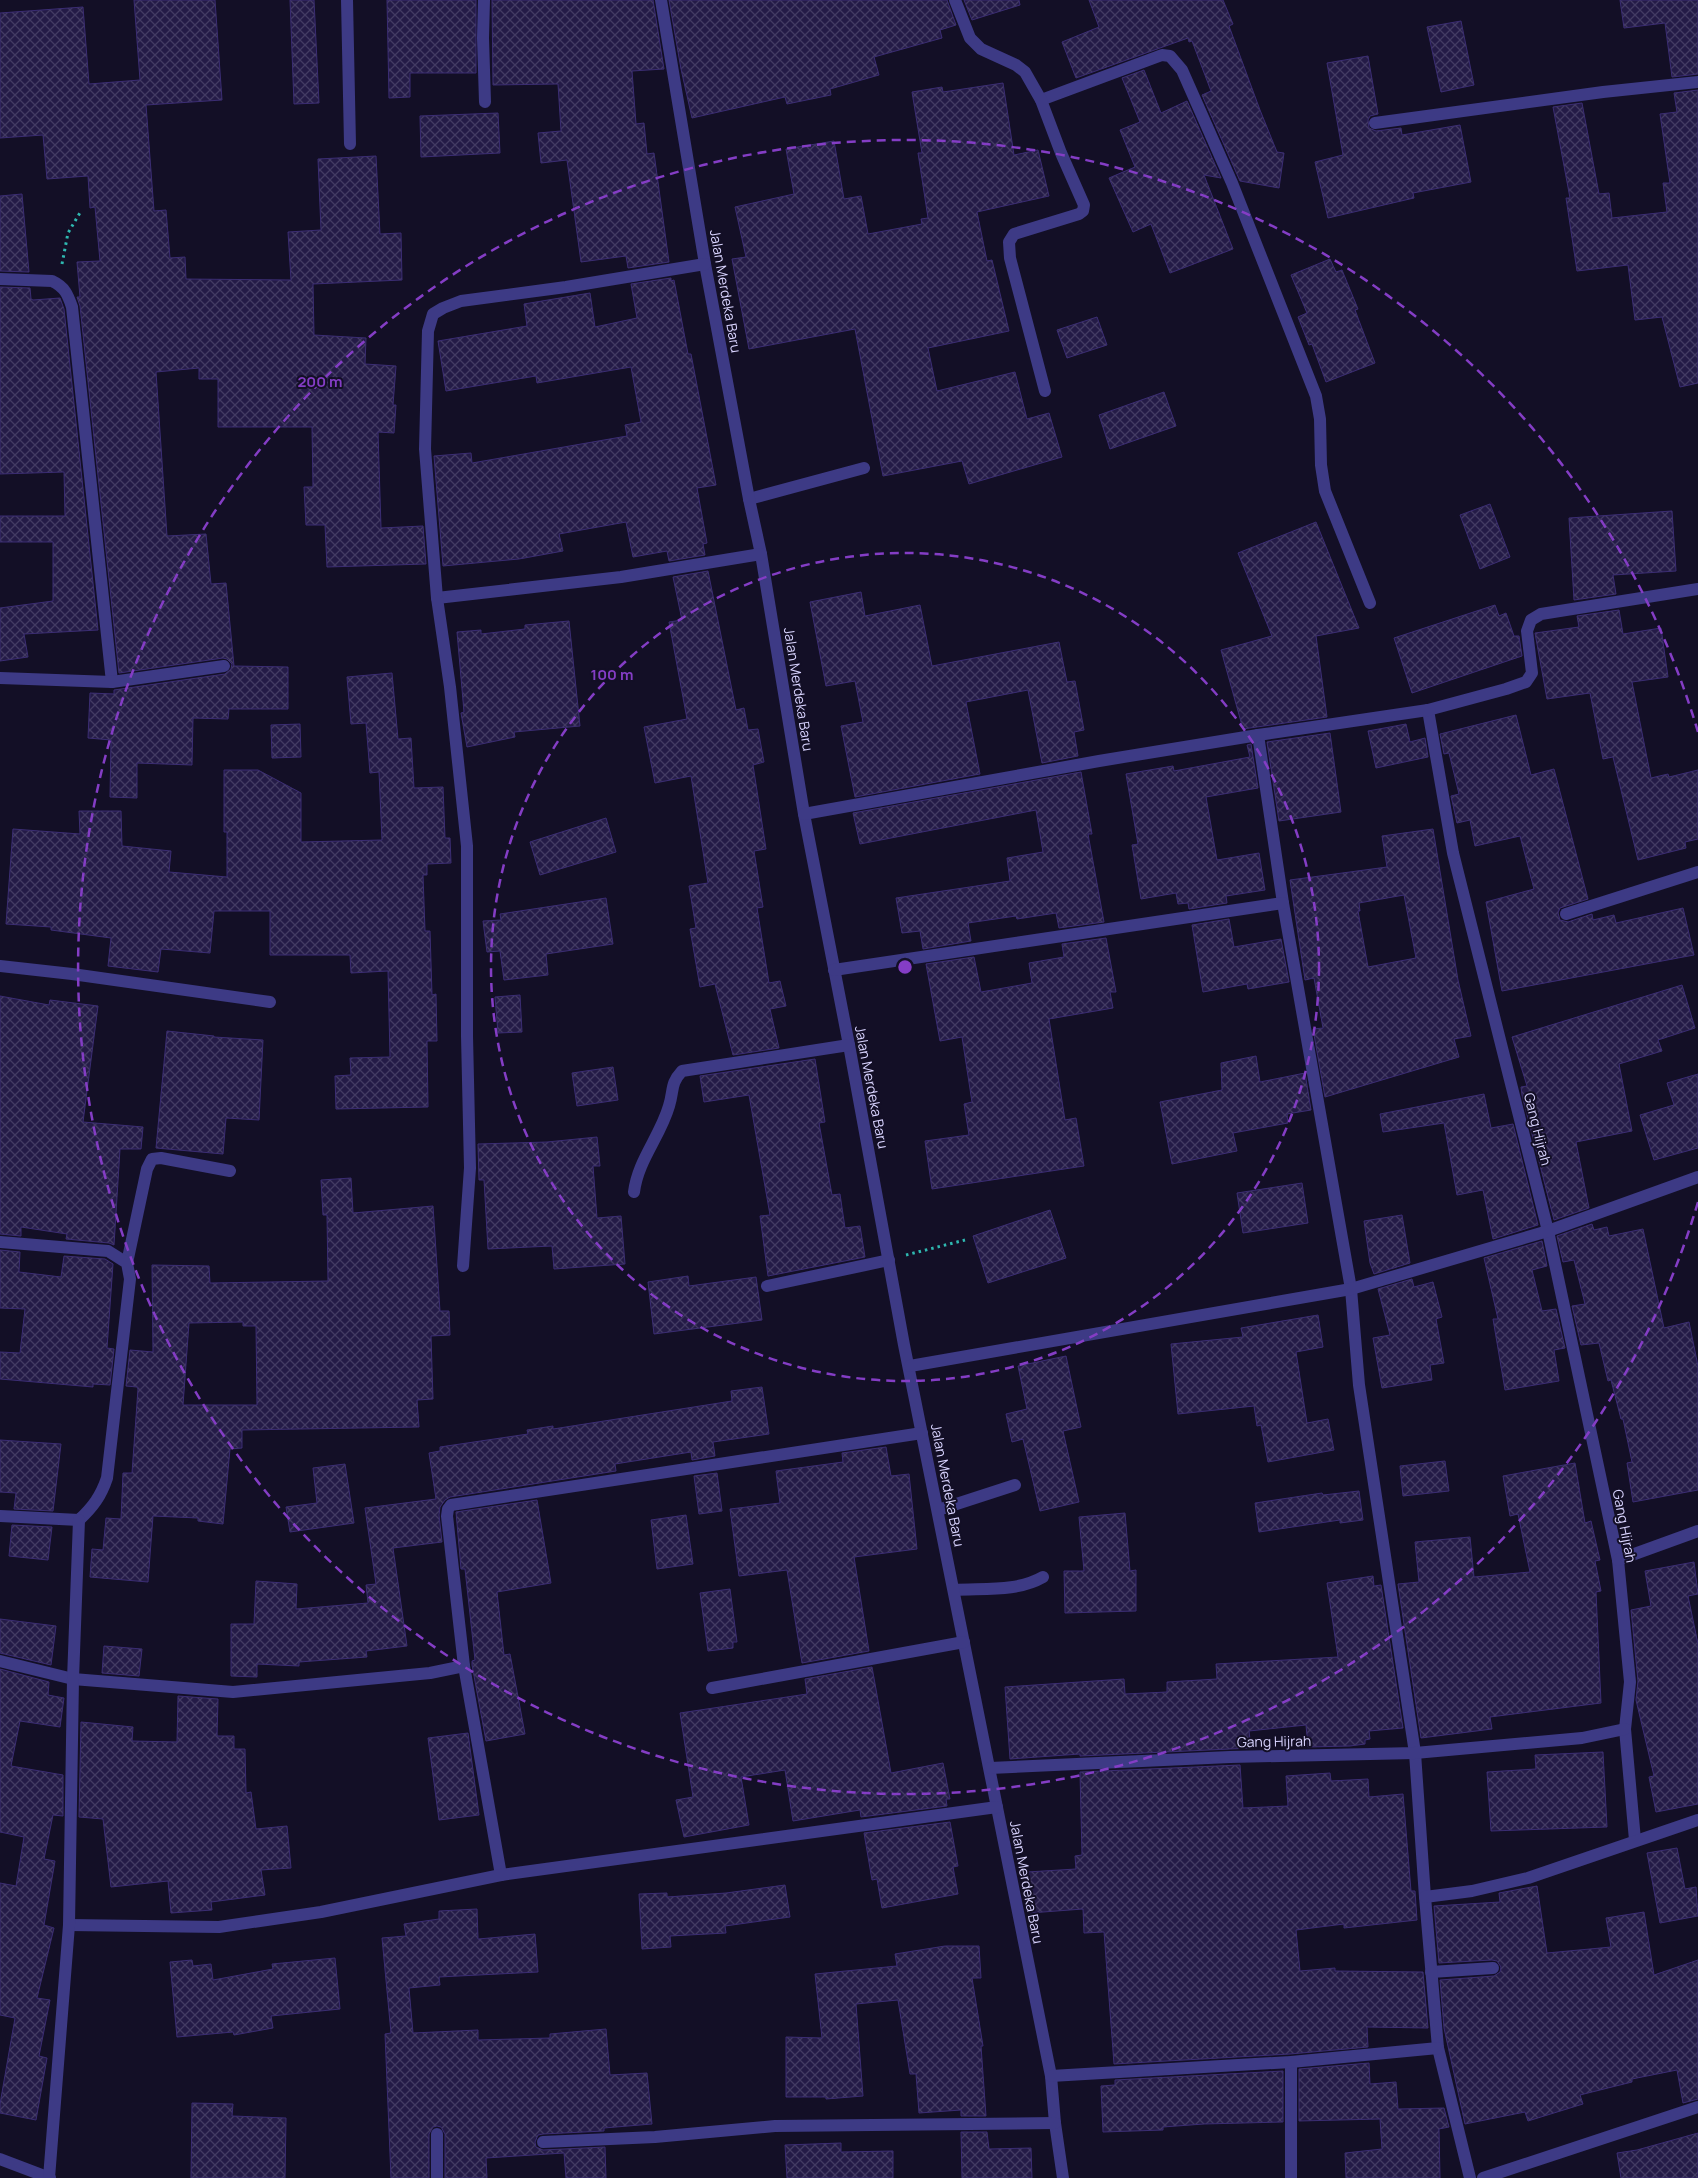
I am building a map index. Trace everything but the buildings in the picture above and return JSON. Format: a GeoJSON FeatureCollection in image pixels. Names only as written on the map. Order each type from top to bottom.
{"type":"FeatureCollection","features":[{"type":"Feature","properties":{"kind":"street"},"geometry":{"type":"LineString","coordinates":[[347,0],[350,144]]}},
{"type":"Feature","properties":{"kind":"street"},"geometry":{"type":"LineString","coordinates":[[484,0],[485,102]]}},
{"type":"Feature","properties":{"kind":"street","name":"Jalan Merdeka Baru"},"geometry":{"type":"LineString","coordinates":[[661,0],[705,264],[761,554],[804,814],[922,1433],[1051,2076],[1055,2123],[1063,2178]]}},
{"type":"Feature","properties":{"kind":"street"},"geometry":{"type":"LineString","coordinates":[[955,0],[970,38],[981,50],[1021,68],[1041,100],[1084,208],[1079,214],[1014,234],[1009,242],[1010,258],[1044,391]]}},
{"type":"Feature","properties":{"kind":"street"},"geometry":{"type":"LineString","coordinates":[[1041,100],[1162,55],[1170,56],[1182,70],[1232,183],[1314,390],[1320,419],[1320,455],[1325,491],[1370,603]]}},
{"type":"Feature","properties":{"kind":"street"},"geometry":{"type":"LineString","coordinates":[[1375,123],[1603,92],[1698,82]]}},
{"type":"Feature","properties":{"kind":"street"},"geometry":{"type":"LineString","coordinates":[[463,1266],[470,1168],[467,1036],[467,846],[450,688],[437,598],[425,449],[428,332],[433,314],[442,308],[461,301],[566,287],[705,264]]}},
{"type":"Feature","properties":{"kind":"street"},"geometry":{"type":"LineString","coordinates":[[0,279],[44,279],[59,284],[67,292],[72,307],[112,682]]}},
{"type":"Feature","properties":{"kind":"street"},"geometry":{"type":"LineString","coordinates":[[749,499],[864,468]]}},
{"type":"Feature","properties":{"kind":"street"},"geometry":{"type":"LineString","coordinates":[[437,598],[621,577],[761,554]]}},
{"type":"Feature","properties":{"kind":"street"},"geometry":{"type":"LineString","coordinates":[[804,814],[1258,735],[1428,710],[1526,682],[1532,673],[1527,631],[1531,620],[1541,614],[1698,589]]}},
{"type":"Feature","properties":{"kind":"street"},"geometry":{"type":"LineString","coordinates":[[0,678],[112,682],[224,666]]}},
{"type":"Feature","properties":{"kind":"street","name":"Gang Hijrah"},"geometry":{"type":"LineString","coordinates":[[990,1768],[1230,1757],[1415,1753],[1582,1738],[1625,1729],[1630,1682],[1618,1560],[1548,1230],[1453,853],[1428,710]]}},
{"type":"Feature","properties":{"kind":"street"},"geometry":{"type":"LineString","coordinates":[[1258,735],[1283,903],[1351,1289],[1359,1385],[1415,1753],[1424,1897],[1438,2048],[1470,2178]]}},
{"type":"Feature","properties":{"kind":"street"},"geometry":{"type":"LineString","coordinates":[[1566,914],[1698,872]]}},
{"type":"Feature","properties":{"kind":"street"},"geometry":{"type":"LineString","coordinates":[[834,970],[1283,903]]}},
{"type":"Feature","properties":{"kind":"street"},"geometry":{"type":"LineString","coordinates":[[0,966],[72,974],[270,1002]]}},
{"type":"Feature","properties":{"kind":"street"},"geometry":{"type":"LineString","coordinates":[[634,1192],[636,1175],[659,1132],[672,1096],[674,1080],[682,1071],[849,1045]]}},
{"type":"Feature","properties":{"kind":"street"},"geometry":{"type":"LineString","coordinates":[[0,2159],[49,2178],[69,1925],[73,1678],[80,1520],[102,1494],[107,1478],[130,1280],[127,1263],[147,1169],[152,1159],[161,1158],[230,1171]]}},
{"type":"Feature","properties":{"kind":"street"},"geometry":{"type":"LineString","coordinates":[[910,1366],[1351,1289],[1548,1230],[1698,1177]]}},
{"type":"Feature","properties":{"kind":"street"},"geometry":{"type":"LineString","coordinates":[[0,1242],[108,1251],[127,1263]]}},
{"type":"Feature","properties":{"kind":"street"},"geometry":{"type":"LineString","coordinates":[[767,1286],[889,1260]]}},
{"type":"Feature","properties":{"kind":"street"},"geometry":{"type":"LineString","coordinates":[[501,1875],[464,1666],[447,1516],[451,1505],[922,1433]]}},
{"type":"Feature","properties":{"kind":"street"},"geometry":{"type":"LineString","coordinates":[[938,1510],[1015,1485]]}},
{"type":"Feature","properties":{"kind":"street"},"geometry":{"type":"LineString","coordinates":[[0,1516],[80,1520]]}},
{"type":"Feature","properties":{"kind":"street"},"geometry":{"type":"LineString","coordinates":[[1618,1560],[1698,1531]]}},
{"type":"Feature","properties":{"kind":"street"},"geometry":{"type":"LineString","coordinates":[[954,1590],[1020,1586],[1031,1584],[1044,1576]]}},
{"type":"Feature","properties":{"kind":"street"},"geometry":{"type":"LineString","coordinates":[[712,1688],[964,1642]]}},
{"type":"Feature","properties":{"kind":"street"},"geometry":{"type":"LineString","coordinates":[[0,1661],[73,1678],[233,1692],[430,1673],[464,1666]]}},
{"type":"Feature","properties":{"kind":"street"},"geometry":{"type":"LineString","coordinates":[[1625,1729],[1635,1840]]}},
{"type":"Feature","properties":{"kind":"street"},"geometry":{"type":"LineString","coordinates":[[69,1925],[219,1927],[321,1912],[501,1875],[997,1807]]}},
{"type":"Feature","properties":{"kind":"street"},"geometry":{"type":"LineString","coordinates":[[1424,1897],[1472,1891],[1528,1878],[1698,1820]]}},
{"type":"Feature","properties":{"kind":"street"},"geometry":{"type":"LineString","coordinates":[[1431,1972],[1493,1968]]}},
{"type":"Feature","properties":{"kind":"street"},"geometry":{"type":"LineString","coordinates":[[1051,2076],[1291,2062],[1438,2048]]}},
{"type":"Feature","properties":{"kind":"street"},"geometry":{"type":"LineString","coordinates":[[1291,2062],[1291,2178]]}},
{"type":"Feature","properties":{"kind":"street"},"geometry":{"type":"LineString","coordinates":[[1483,2178],[1698,2107]]}},
{"type":"Feature","properties":{"kind":"street"},"geometry":{"type":"LineString","coordinates":[[543,2142],[655,2137],[776,2126],[1055,2123]]}},
{"type":"Feature","properties":{"kind":"street"},"geometry":{"type":"LineString","coordinates":[[437,2134],[437,2178]]}},
{"type":"Feature","properties":{"kind":"path"},"geometry":{"type":"LineString","coordinates":[[59,284],[68,233],[81,210]]}},
{"type":"Feature","properties":{"kind":"path"},"geometry":{"type":"LineString","coordinates":[[889,1260],[965,1240]]}}]}
